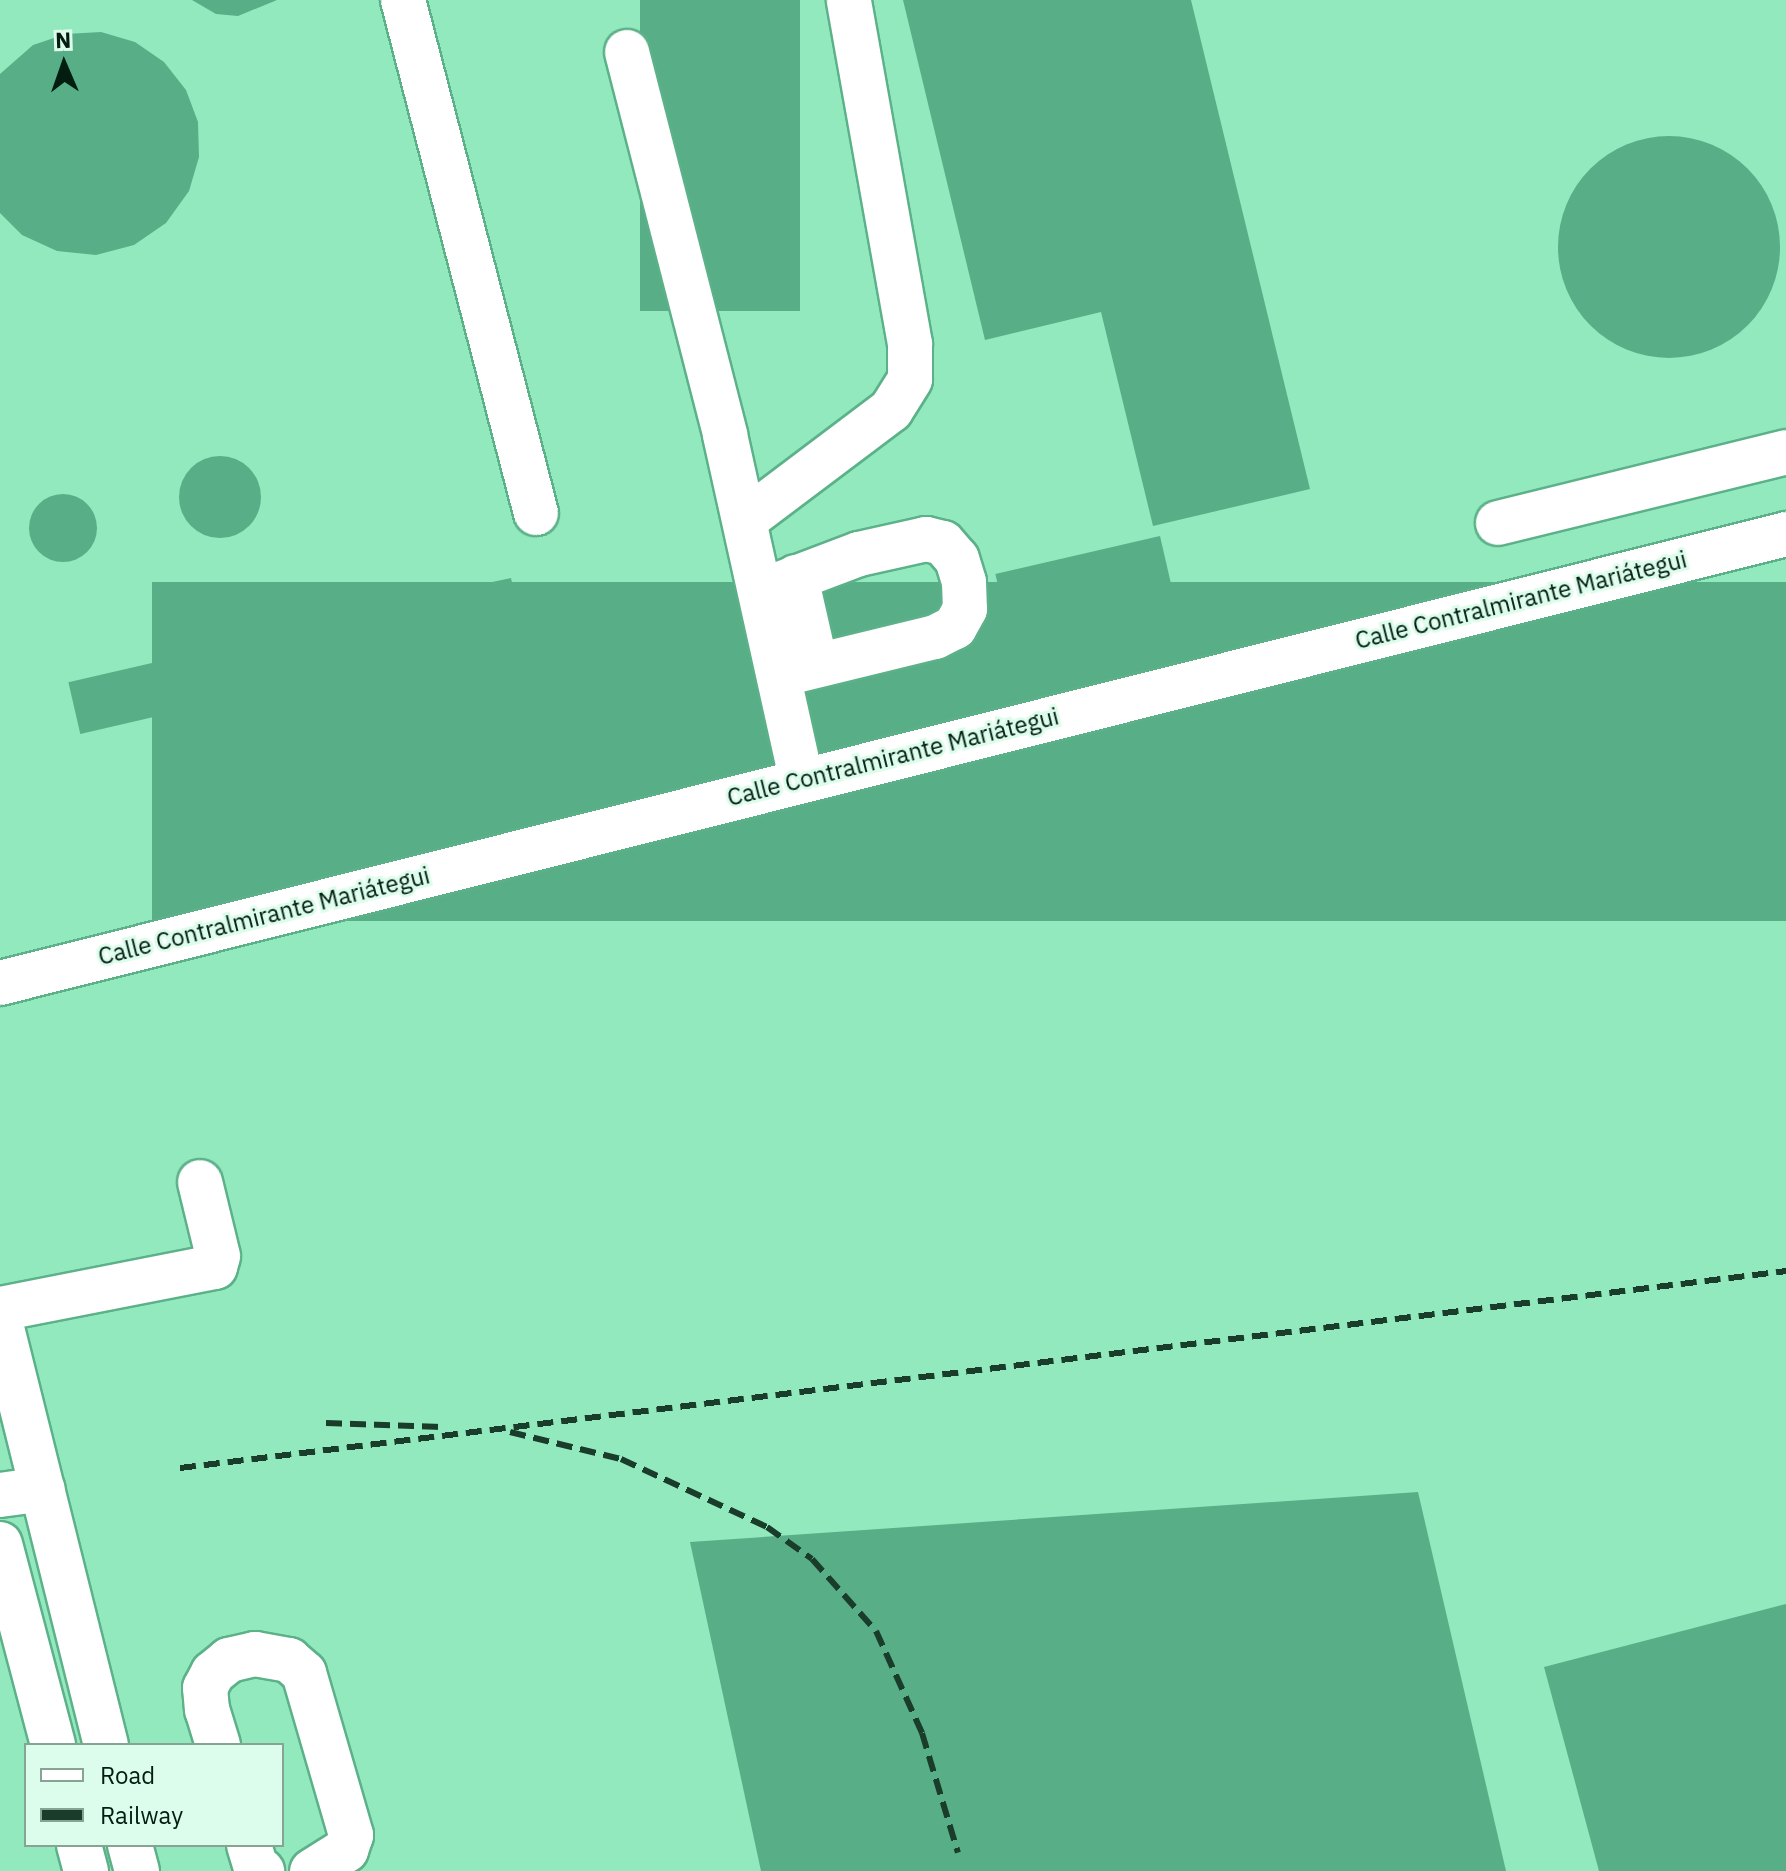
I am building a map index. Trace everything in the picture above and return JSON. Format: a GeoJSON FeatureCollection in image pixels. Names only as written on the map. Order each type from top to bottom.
{"type":"FeatureCollection","features":[{"type":"Feature","properties":{"kind":"street"},"geometry":{"type":"LineString","coordinates":[[403,0],[536,513]]}},
{"type":"Feature","properties":{"kind":"street"},"geometry":{"type":"LineString","coordinates":[[745,520],[891,410],[910,379],[910,344],[849,0]]}},
{"type":"Feature","properties":{"kind":"street"},"geometry":{"type":"LineString","coordinates":[[627,52],[745,520],[778,584],[797,670],[801,779]]}},
{"type":"Feature","properties":{"kind":"street"},"geometry":{"type":"LineString","coordinates":[[1498,523],[1786,452]]}},
{"type":"Feature","properties":{"kind":"street","name":"Calle Contralmirante Mariátegui"},"geometry":{"type":"LineString","coordinates":[[0,983],[801,779],[1786,534]]}},
{"type":"Feature","properties":{"kind":"street"},"geometry":{"type":"LineString","coordinates":[[778,584],[859,554],[926,539],[943,543],[957,559],[964,582],[965,609],[955,627],[935,637],[797,670]]}},
{"type":"Feature","properties":{"kind":"street"},"geometry":{"type":"LineString","coordinates":[[0,1309],[215,1267],[218,1256],[200,1182]]}},
{"type":"Feature","properties":{"kind":"street"},"geometry":{"type":"LineString","coordinates":[[0,1320],[106,1743]]}},
{"type":"Feature","properties":{"kind":"street"},"geometry":{"type":"LineString","coordinates":[[0,1495],[43,1489]]}},
{"type":"Feature","properties":{"kind":"street"},"geometry":{"type":"LineString","coordinates":[[0,1544],[52,1743]]}},
{"type":"Feature","properties":{"kind":"street"},"geometry":{"type":"LineString","coordinates":[[217,1743],[206,1699],[213,1673],[229,1660],[255,1654],[289,1660],[304,1673],[351,1835],[346,1850],[312,1871]]}},
{"type":"Feature","properties":{"kind":"street"},"geometry":{"type":"LineString","coordinates":[[80,1847],[86,1871]]}},
{"type":"Feature","properties":{"kind":"street"},"geometry":{"type":"LineString","coordinates":[[131,1847],[137,1871]]}},
{"type":"Feature","properties":{"kind":"building"},"geometry":{"type":"Polygon","coordinates":[[[192,0],[277,0],[238,16],[216,14],[192,0]]]}},
{"type":"Feature","properties":{"kind":"building"},"geometry":{"type":"Polygon","coordinates":[[[640,0],[800,0],[800,311],[640,311],[640,0]]]}},
{"type":"Feature","properties":{"kind":"building"},"geometry":{"type":"Polygon","coordinates":[[[903,0],[1191,0],[1310,489],[1153,526],[1101,312],[985,340],[903,0]]]}},
{"type":"Feature","properties":{"kind":"building"},"geometry":{"type":"Polygon","coordinates":[[[101,32],[135,42],[164,62],[186,90],[198,122],[199,157],[189,191],[166,223],[134,245],[96,255],[57,251],[22,235],[0,213],[0,74],[33,45],[66,34],[101,32]]]}},
{"type":"Feature","properties":{"kind":"building"},"geometry":{"type":"Polygon","coordinates":[[[1669,136],[1712,144],[1748,168],[1772,204],[1780,247],[1772,290],[1748,326],[1712,350],[1669,358],[1626,350],[1590,326],[1566,290],[1558,247],[1566,204],[1590,168],[1626,144],[1669,136]]]}},
{"type":"Feature","properties":{"kind":"building"},"geometry":{"type":"Polygon","coordinates":[[[220,456],[236,459],[249,468],[258,481],[261,497],[258,513],[249,526],[236,535],[220,538],[204,535],[191,526],[182,513],[179,497],[182,481],[191,468],[204,459],[220,456]]]}},
{"type":"Feature","properties":{"kind":"building"},"geometry":{"type":"Polygon","coordinates":[[[63,494],[87,504],[97,528],[87,552],[63,562],[39,552],[29,528],[39,504],[63,494]]]}},
{"type":"Feature","properties":{"kind":"building"},"geometry":{"type":"Polygon","coordinates":[[[1160,536],[1172,588],[1007,626],[995,574],[1160,536]]]}},
{"type":"Feature","properties":{"kind":"building"},"geometry":{"type":"Polygon","coordinates":[[[511,578],[522,631],[338,670],[327,617],[511,578]]]}},
{"type":"Feature","properties":{"kind":"building"},"geometry":{"type":"Polygon","coordinates":[[[152,582],[1786,582],[1786,921],[152,921],[152,582]]]}},
{"type":"Feature","properties":{"kind":"building"},"geometry":{"type":"Polygon","coordinates":[[[273,635],[285,687],[80,734],[68,682],[273,635]]]}},
{"type":"Feature","properties":{"kind":"building"},"geometry":{"type":"Polygon","coordinates":[[[544,677],[557,729],[354,780],[341,728],[544,677]]]}},
{"type":"Feature","properties":{"kind":"building"},"geometry":{"type":"Polygon","coordinates":[[[307,736],[320,788],[199,819],[186,766],[307,736]]]}},
{"type":"Feature","properties":{"kind":"building"},"geometry":{"type":"Polygon","coordinates":[[[1418,1492],[1506,1871],[761,1871],[690,1542],[1418,1492]]]}},
{"type":"Feature","properties":{"kind":"building"},"geometry":{"type":"Polygon","coordinates":[[[1786,1604],[1786,1871],[1599,1871],[1544,1667],[1786,1604]]]}},
{"type":"Feature","properties":{"kind":"railway"},"geometry":{"type":"LineString","coordinates":[[180,1468],[1786,1271]]}},
{"type":"Feature","properties":{"kind":"railway"},"geometry":{"type":"LineString","coordinates":[[326,1423],[442,1427]]}},
{"type":"Feature","properties":{"kind":"railway"},"geometry":{"type":"LineString","coordinates":[[510,1432],[621,1459],[767,1527],[812,1559],[876,1631],[922,1733],[958,1853]]}}]}
